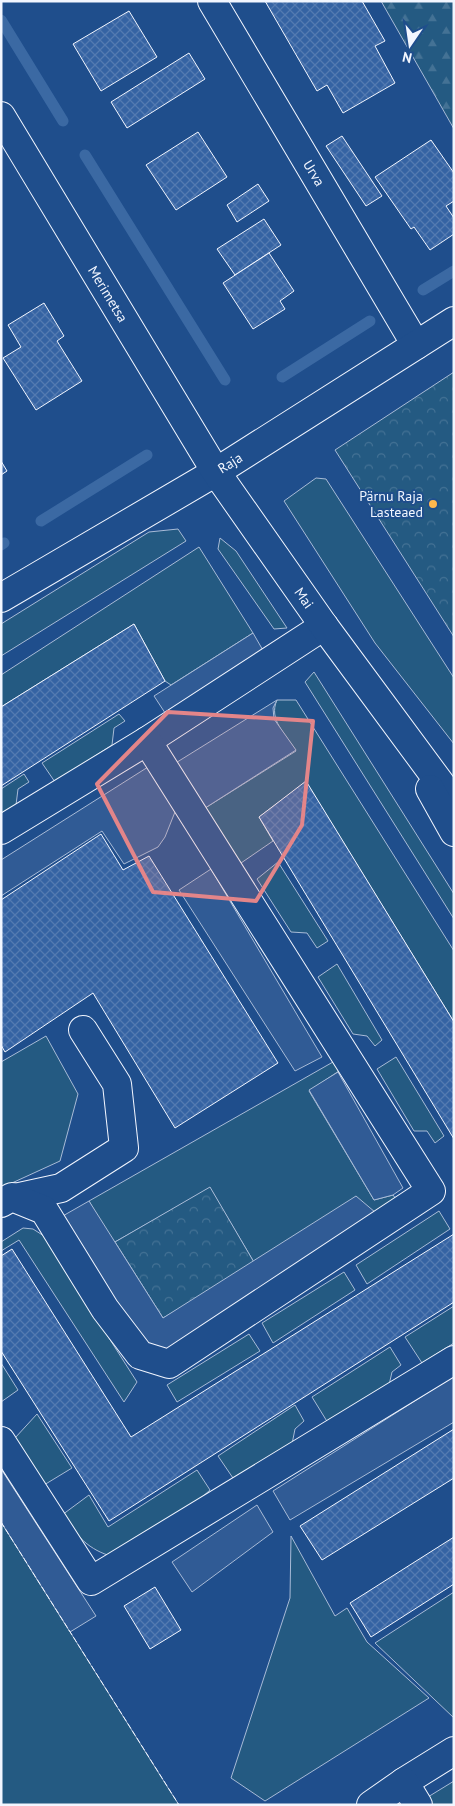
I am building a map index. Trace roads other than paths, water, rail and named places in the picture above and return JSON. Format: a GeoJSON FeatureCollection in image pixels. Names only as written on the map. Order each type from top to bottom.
{"type":"FeatureCollection","features":[{"type":"Feature","properties":{"kind":"street","name":"Urva"},"geometry":{"type":"LineString","coordinates":[[212,1],[416,345]]}},
{"type":"Feature","properties":{"kind":"street","name":"Merimetsa"},"geometry":{"type":"LineString","coordinates":[[1,116],[216,472]]}},
{"type":"Feature","properties":{"kind":"street","name":"Raja"},"geometry":{"type":"LineString","coordinates":[[1,598],[216,472],[454,321]]}},
{"type":"Feature","properties":{"kind":"street","name":"Mai"},"geometry":{"type":"LineString","coordinates":[[216,472],[394,724],[454,802]]}},
{"type":"Feature","properties":{"kind":"street"},"geometry":{"type":"LineString","coordinates":[[1,830],[147,741],[324,626]]}},
{"type":"Feature","properties":{"kind":"street","name":"Mai"},"geometry":{"type":"LineString","coordinates":[[394,724],[454,832]]}},
{"type":"Feature","properties":{"kind":"street"},"geometry":{"type":"LineString","coordinates":[[8,1200],[44,1210],[105,1309],[140,1355],[169,1364],[431,1191],[147,741]]}},
{"type":"Feature","properties":{"kind":"street"},"geometry":{"type":"LineString","coordinates":[[8,1200],[61,1188],[124,1148],[117,1084],[83,1030]]}},
{"type":"Feature","properties":{"kind":"street"},"geometry":{"type":"LineString","coordinates":[[1,1441],[91,1581],[454,1360]]}},
{"type":"Feature","properties":{"kind":"street"},"geometry":{"type":"LineString","coordinates":[[371,1805],[411,1794],[454,1751]]}},
{"type":"Feature","properties":{"kind":"waterway"},"geometry":{"type":"LineString","coordinates":[[1,20],[63,121]]}},
{"type":"Feature","properties":{"kind":"waterway"},"geometry":{"type":"LineString","coordinates":[[85,155],[225,380]]}},
{"type":"Feature","properties":{"kind":"waterway"},"geometry":{"type":"LineString","coordinates":[[423,290],[454,271]]}},
{"type":"Feature","properties":{"kind":"waterway"},"geometry":{"type":"LineString","coordinates":[[282,377],[370,321]]}},
{"type":"Feature","properties":{"kind":"waterway"},"geometry":{"type":"LineString","coordinates":[[41,521],[147,455]]}},
{"type":"Feature","properties":{"kind":"place","name":"Pärnu Raja Lasteaed"},"geometry":{"type":"Point","coordinates":[433,504]}}]}
